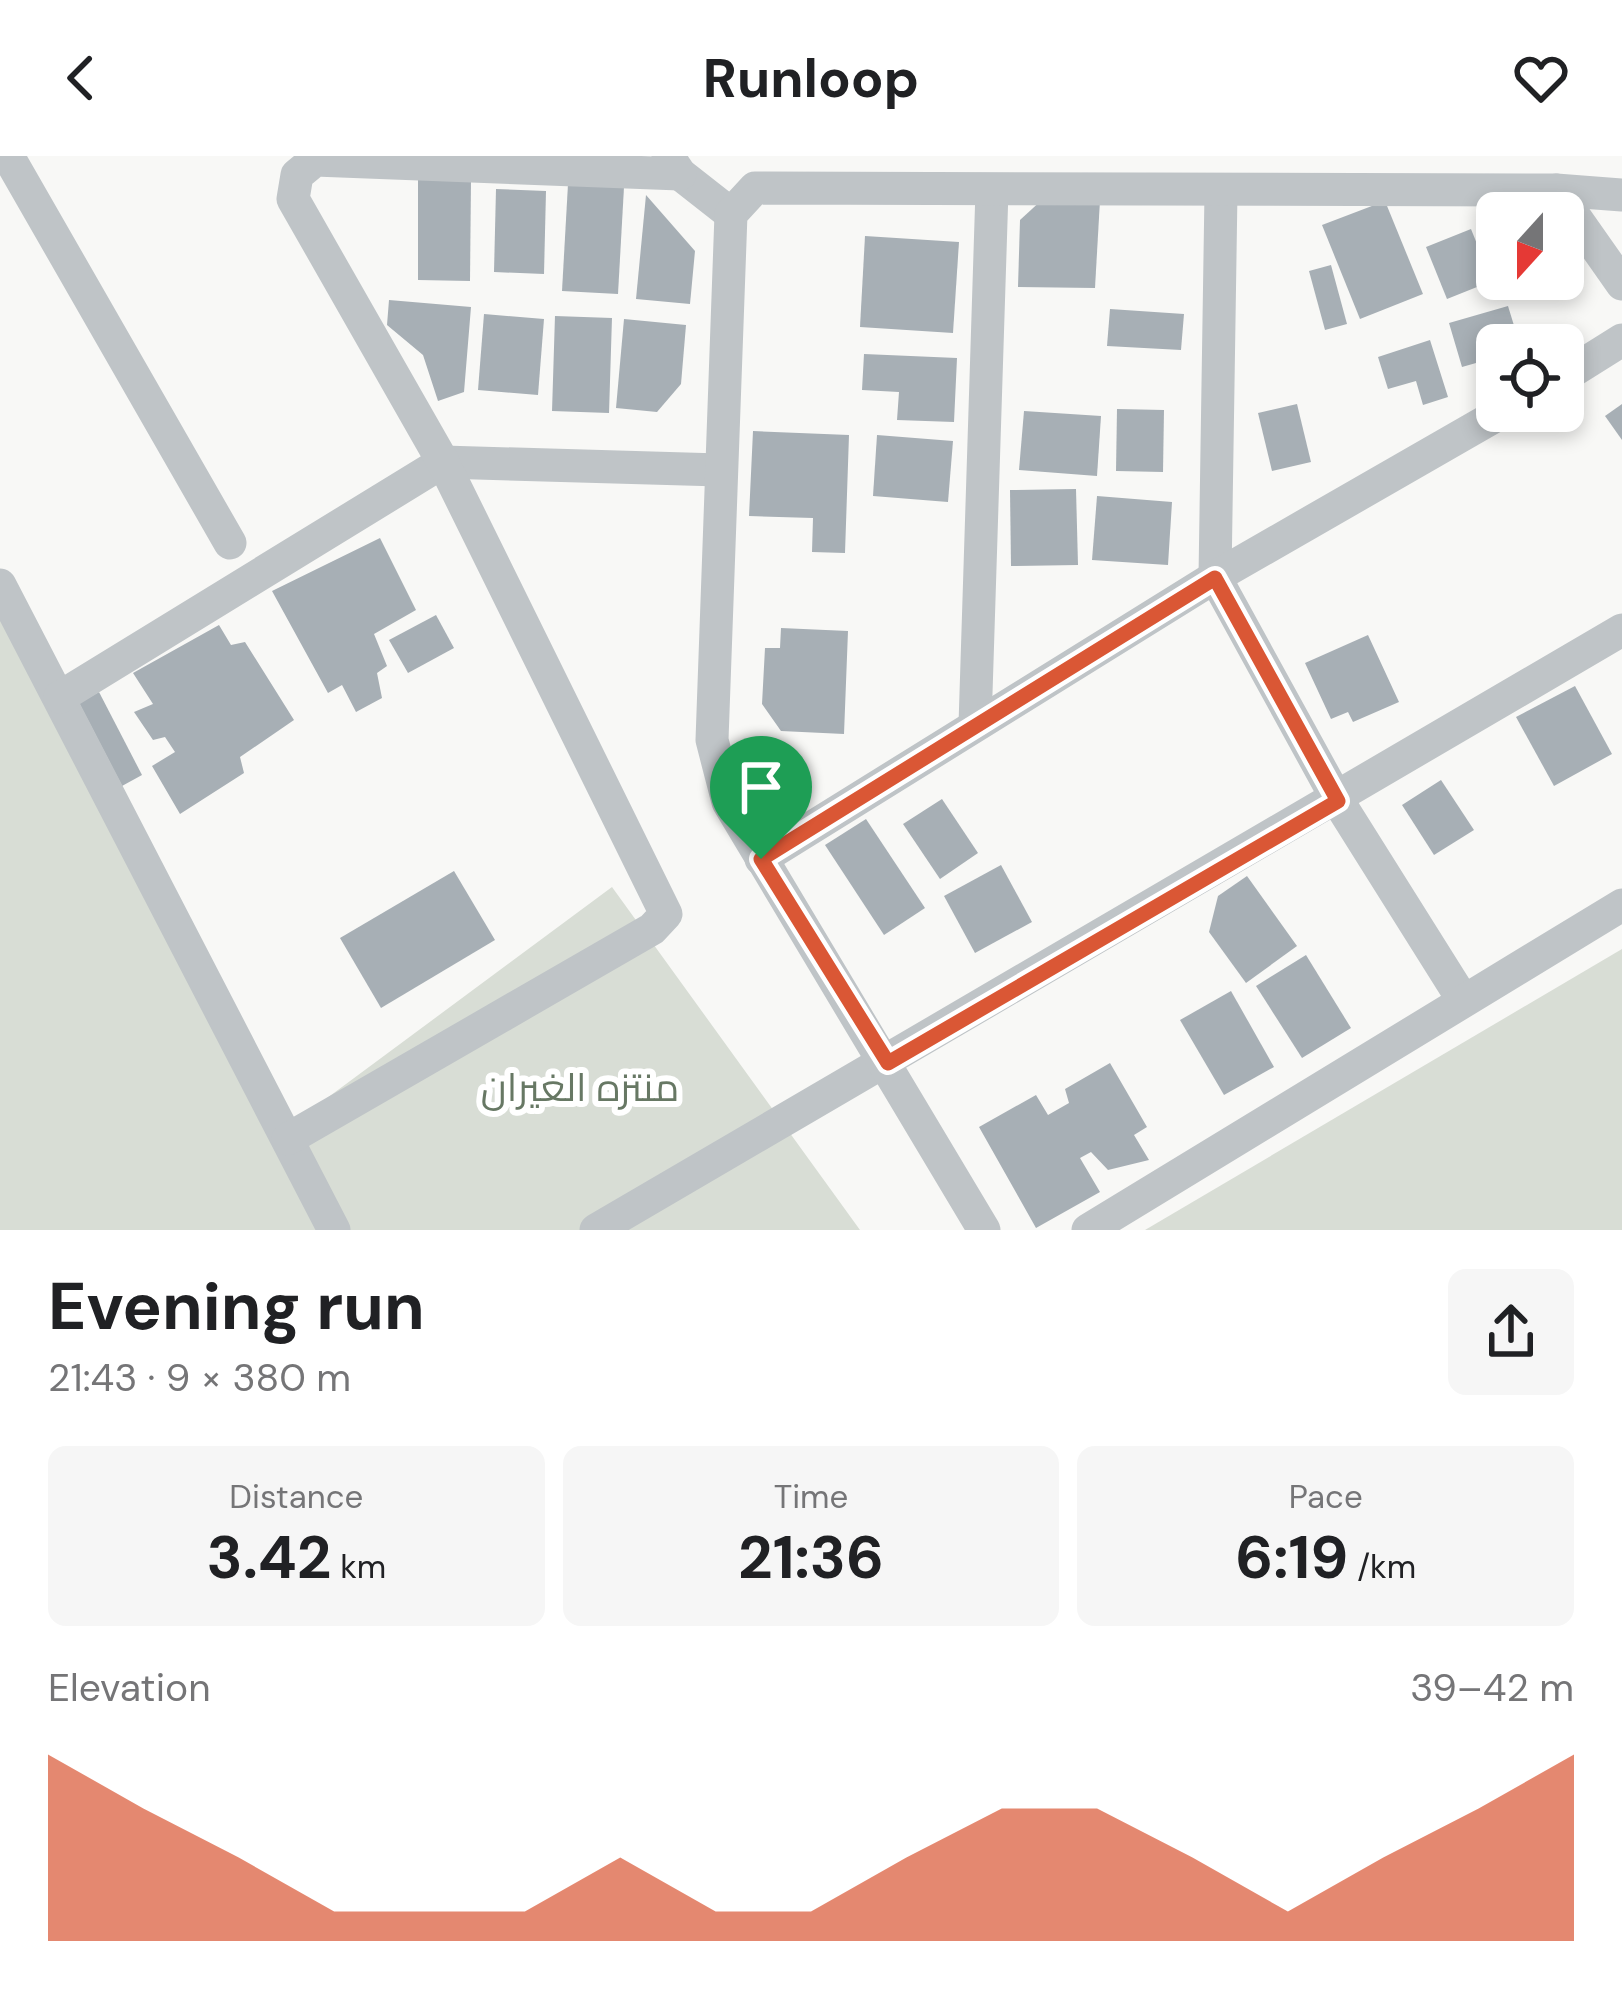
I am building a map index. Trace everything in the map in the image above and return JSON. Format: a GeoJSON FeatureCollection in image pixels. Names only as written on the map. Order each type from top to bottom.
{"type":"FeatureCollection","features":[{"type":"Feature","properties":{"kind":"street"},"geometry":{"type":"LineString","coordinates":[[8,156],[230,543]]}},
{"type":"Feature","properties":{"kind":"street"},"geometry":{"type":"LineString","coordinates":[[288,1138],[652,929],[666,914],[443,462],[292,199],[297,175],[314,160],[674,165],[731,214]]}},
{"type":"Feature","properties":{"kind":"street"},"geometry":{"type":"LineString","coordinates":[[984,1230],[728,802],[712,740],[731,214],[755,188],[1556,190],[1622,195]]}},
{"type":"Feature","properties":{"kind":"street"},"geometry":{"type":"LineString","coordinates":[[975,725],[992,190]]}},
{"type":"Feature","properties":{"kind":"street"},"geometry":{"type":"LineString","coordinates":[[1556,190],[1622,284]]}},
{"type":"Feature","properties":{"kind":"street"},"geometry":{"type":"LineString","coordinates":[[1220,192],[1215,578],[1338,801],[1463,1000]]}},
{"type":"Feature","properties":{"kind":"street"},"geometry":{"type":"LineString","coordinates":[[1584,364],[1622,340]]}},
{"type":"Feature","properties":{"kind":"street"},"geometry":{"type":"LineString","coordinates":[[761,859],[1215,578],[1476,427]]}},
{"type":"Feature","properties":{"kind":"street"},"geometry":{"type":"LineString","coordinates":[[60,697],[443,462],[720,470]]}},
{"type":"Feature","properties":{"kind":"street"},"geometry":{"type":"LineString","coordinates":[[0,585],[334,1230]]}},
{"type":"Feature","properties":{"kind":"street"},"geometry":{"type":"LineString","coordinates":[[596,1230],[1338,801],[1622,630]]}},
{"type":"Feature","properties":{"kind":"street"},"geometry":{"type":"LineString","coordinates":[[1088,1230],[1622,905]]}},
{"type":"Feature","properties":{"kind":"green space","name":"منتزه الغيران"},"geometry":{"type":"Polygon","coordinates":[[[0,585],[292,1124],[612,887],[860,1230],[0,1230],[0,585]]]}},
{"type":"Feature","properties":{"kind":"green space"},"geometry":{"type":"Polygon","coordinates":[[[1622,949],[1622,1230],[1145,1230],[1622,949]]]}},
{"type":"Feature","properties":{"kind":"building"},"geometry":{"type":"Polygon","coordinates":[[[418,180],[471,180],[470,281],[418,280],[418,180]]]}},
{"type":"Feature","properties":{"kind":"building"},"geometry":{"type":"Polygon","coordinates":[[[568,184],[624,187],[618,294],[562,291],[568,184]]]}},
{"type":"Feature","properties":{"kind":"building"},"geometry":{"type":"Polygon","coordinates":[[[496,189],[546,191],[544,274],[494,272],[496,189]]]}},
{"type":"Feature","properties":{"kind":"building"},"geometry":{"type":"Polygon","coordinates":[[[646,195],[695,251],[690,304],[636,299],[646,195]]]}},
{"type":"Feature","properties":{"kind":"building"},"geometry":{"type":"Polygon","coordinates":[[[1044,198],[1100,200],[1095,288],[1018,287],[1020,220],[1044,198]]]}},
{"type":"Feature","properties":{"kind":"building"},"geometry":{"type":"Polygon","coordinates":[[[1385,201],[1423,294],[1360,319],[1322,225],[1385,201]]]}},
{"type":"Feature","properties":{"kind":"building"},"geometry":{"type":"Polygon","coordinates":[[[1471,229],[1476,241],[1476,287],[1447,299],[1426,247],[1471,229]]]}},
{"type":"Feature","properties":{"kind":"building"},"geometry":{"type":"Polygon","coordinates":[[[865,236],[959,242],[953,333],[860,327],[865,236]]]}},
{"type":"Feature","properties":{"kind":"building"},"geometry":{"type":"Polygon","coordinates":[[[1331,265],[1347,324],[1325,330],[1309,271],[1331,265]]]}},
{"type":"Feature","properties":{"kind":"building"},"geometry":{"type":"Polygon","coordinates":[[[389,300],[471,307],[464,392],[438,401],[423,355],[387,325],[389,300]]]}},
{"type":"Feature","properties":{"kind":"building"},"geometry":{"type":"Polygon","coordinates":[[[1508,306],[1514,324],[1476,324],[1476,363],[1462,367],[1449,323],[1508,306]]]}},
{"type":"Feature","properties":{"kind":"building"},"geometry":{"type":"Polygon","coordinates":[[[1110,309],[1184,314],[1181,350],[1107,346],[1110,309]]]}},
{"type":"Feature","properties":{"kind":"building"},"geometry":{"type":"Polygon","coordinates":[[[484,314],[544,319],[538,395],[478,390],[484,314]]]}},
{"type":"Feature","properties":{"kind":"building"},"geometry":{"type":"Polygon","coordinates":[[[555,316],[612,318],[609,413],[552,411],[555,316]]]}},
{"type":"Feature","properties":{"kind":"building"},"geometry":{"type":"Polygon","coordinates":[[[624,319],[686,325],[681,384],[657,412],[616,408],[624,319]]]}},
{"type":"Feature","properties":{"kind":"building"},"geometry":{"type":"Polygon","coordinates":[[[1430,340],[1448,397],[1423,405],[1416,381],[1388,389],[1378,357],[1430,340]]]}},
{"type":"Feature","properties":{"kind":"building"},"geometry":{"type":"Polygon","coordinates":[[[864,354],[957,358],[954,422],[897,420],[899,392],[862,390],[864,354]]]}},
{"type":"Feature","properties":{"kind":"building"},"geometry":{"type":"Polygon","coordinates":[[[1297,404],[1311,462],[1272,471],[1258,413],[1297,404]]]}},
{"type":"Feature","properties":{"kind":"building"},"geometry":{"type":"Polygon","coordinates":[[[1622,404],[1622,440],[1605,416],[1622,404]]]}},
{"type":"Feature","properties":{"kind":"building"},"geometry":{"type":"Polygon","coordinates":[[[1117,409],[1164,410],[1163,472],[1116,471],[1117,409]]]}},
{"type":"Feature","properties":{"kind":"building"},"geometry":{"type":"Polygon","coordinates":[[[1024,411],[1101,416],[1097,476],[1019,470],[1024,411]]]}},
{"type":"Feature","properties":{"kind":"building"},"geometry":{"type":"Polygon","coordinates":[[[753,431],[849,435],[845,553],[812,552],[813,518],[749,516],[753,431]]]}},
{"type":"Feature","properties":{"kind":"building"},"geometry":{"type":"Polygon","coordinates":[[[877,435],[953,441],[948,502],[873,496],[877,435]]]}},
{"type":"Feature","properties":{"kind":"building"},"geometry":{"type":"Polygon","coordinates":[[[1076,489],[1078,565],[1011,566],[1010,490],[1076,489]]]}},
{"type":"Feature","properties":{"kind":"building"},"geometry":{"type":"Polygon","coordinates":[[[1097,496],[1172,502],[1168,565],[1092,560],[1097,496]]]}},
{"type":"Feature","properties":{"kind":"building"},"geometry":{"type":"Polygon","coordinates":[[[380,538],[416,610],[374,634],[387,666],[377,673],[382,698],[356,712],[342,685],[328,693],[272,591],[380,538]]]}},
{"type":"Feature","properties":{"kind":"building"},"geometry":{"type":"Polygon","coordinates":[[[436,615],[454,648],[408,673],[389,640],[436,615]]]}},
{"type":"Feature","properties":{"kind":"building"},"geometry":{"type":"Polygon","coordinates":[[[219,625],[231,645],[245,642],[294,720],[240,757],[244,773],[180,814],[152,766],[175,752],[165,737],[153,740],[134,712],[153,704],[133,673],[219,625]]]}},
{"type":"Feature","properties":{"kind":"building"},"geometry":{"type":"Polygon","coordinates":[[[781,628],[848,631],[844,734],[781,731],[762,704],[765,648],[780,648],[781,628]]]}},
{"type":"Feature","properties":{"kind":"building"},"geometry":{"type":"Polygon","coordinates":[[[1368,635],[1399,702],[1353,722],[1348,712],[1331,719],[1305,663],[1368,635]]]}},
{"type":"Feature","properties":{"kind":"building"},"geometry":{"type":"Polygon","coordinates":[[[1575,686],[1612,754],[1554,786],[1516,717],[1575,686]]]}},
{"type":"Feature","properties":{"kind":"building"},"geometry":{"type":"Polygon","coordinates":[[[99,692],[142,775],[122,786],[79,703],[99,692]]]}},
{"type":"Feature","properties":{"kind":"building"},"geometry":{"type":"Polygon","coordinates":[[[1441,780],[1474,830],[1434,855],[1402,805],[1441,780]]]}},
{"type":"Feature","properties":{"kind":"building"},"geometry":{"type":"Polygon","coordinates":[[[942,799],[978,853],[940,879],[903,824],[942,799]]]}},
{"type":"Feature","properties":{"kind":"building"},"geometry":{"type":"Polygon","coordinates":[[[866,819],[925,908],[884,935],[825,845],[866,819]]]}},
{"type":"Feature","properties":{"kind":"building"},"geometry":{"type":"Polygon","coordinates":[[[1001,865],[1032,922],[975,953],[944,896],[1001,865]]]}},
{"type":"Feature","properties":{"kind":"building"},"geometry":{"type":"Polygon","coordinates":[[[454,871],[495,940],[381,1008],[340,938],[454,871]]]}},
{"type":"Feature","properties":{"kind":"building"},"geometry":{"type":"Polygon","coordinates":[[[1247,876],[1297,946],[1246,983],[1209,932],[1218,896],[1247,876]]]}},
{"type":"Feature","properties":{"kind":"building"},"geometry":{"type":"Polygon","coordinates":[[[1306,955],[1351,1028],[1302,1058],[1256,986],[1306,955]]]}},
{"type":"Feature","properties":{"kind":"building"},"geometry":{"type":"Polygon","coordinates":[[[1231,991],[1274,1067],[1224,1095],[1180,1020],[1231,991]]]}},
{"type":"Feature","properties":{"kind":"building"},"geometry":{"type":"Polygon","coordinates":[[[1110,1063],[1147,1127],[1134,1135],[1149,1160],[1108,1170],[1091,1152],[1080,1158],[1100,1192],[1036,1228],[979,1127],[1036,1095],[1048,1115],[1069,1103],[1065,1089],[1110,1063]]]}},
{"type":"Feature","properties":{"kind":"route"},"geometry":{"type":"LineString","coordinates":[[1215,578],[1338,801],[888,1063],[761,859],[1215,578]]}}]}
